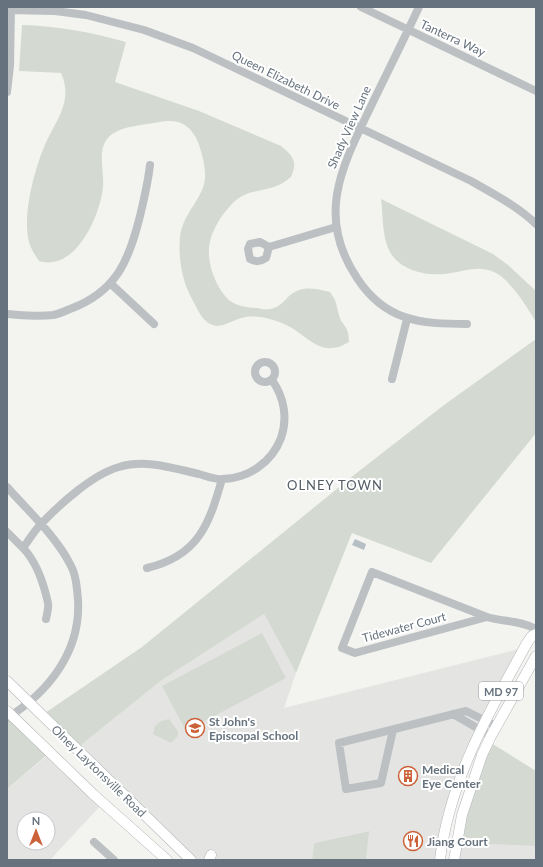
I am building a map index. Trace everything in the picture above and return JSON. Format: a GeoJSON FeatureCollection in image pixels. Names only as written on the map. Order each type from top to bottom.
{"type":"FeatureCollection","features":[{"type":"Feature","properties":{"kind":"main road","name":"MD 97"},"geometry":{"type":"LineString","coordinates":[[440,860],[449,813],[459,780],[471,751],[483,725],[527,643],[536,634]]}},
{"type":"Feature","properties":{"kind":"main road","name":"MD 97"},"geometry":{"type":"LineString","coordinates":[[454,860],[462,815],[471,784],[496,726],[536,656]]}},
{"type":"Feature","properties":{"kind":"main road","name":"Olney Laytonsville Road"},"geometry":{"type":"LineString","coordinates":[[7,682],[191,860]]}},
{"type":"Feature","properties":{"kind":"main road","name":"Olney Laytonsville Road"},"geometry":{"type":"LineString","coordinates":[[8,715],[167,860]]}},
{"type":"Feature","properties":{"kind":"street","name":"Tanterra Way"},"geometry":{"type":"LineString","coordinates":[[361,7],[536,91]]}},
{"type":"Feature","properties":{"kind":"street","name":"Shady View Lane"},"geometry":{"type":"LineString","coordinates":[[419,7],[344,164],[338,184],[336,198],[336,228],[350,269],[364,290],[376,302],[407,319],[435,324],[467,324]]}},
{"type":"Feature","properties":{"kind":"street"},"geometry":{"type":"LineString","coordinates":[[7,92],[10,66],[10,9]]}},
{"type":"Feature","properties":{"kind":"street","name":"Queen Elizabeth Drive"},"geometry":{"type":"LineString","coordinates":[[10,9],[55,11],[86,15],[144,30],[192,48],[494,194],[536,224]]}},
{"type":"Feature","properties":{"kind":"street"},"geometry":{"type":"LineString","coordinates":[[7,314],[34,316],[54,315],[83,304],[103,290],[110,283],[124,266],[132,247],[149,182],[150,166]]}},
{"type":"Feature","properties":{"kind":"street"},"geometry":{"type":"LineString","coordinates":[[269,247],[336,228]]}},
{"type":"Feature","properties":{"kind":"street"},"geometry":{"type":"LineString","coordinates":[[110,283],[154,324]]}},
{"type":"Feature","properties":{"kind":"street"},"geometry":{"type":"LineString","coordinates":[[392,379],[407,319]]}},
{"type":"Feature","properties":{"kind":"street"},"geometry":{"type":"LineString","coordinates":[[23,548],[40,524],[87,483],[118,467],[136,464],[157,464],[222,479],[239,476],[256,470],[269,459],[279,443],[283,432],[285,418],[283,402],[272,380]]}},
{"type":"Feature","properties":{"kind":"street"},"geometry":{"type":"LineString","coordinates":[[147,568],[160,565],[174,558],[187,549],[197,538],[213,513],[222,479]]}},
{"type":"Feature","properties":{"kind":"street"},"geometry":{"type":"LineString","coordinates":[[7,487],[58,543],[72,566],[77,589],[79,616],[74,639],[66,659],[29,703],[8,715]]}},
{"type":"Feature","properties":{"kind":"street"},"geometry":{"type":"LineString","coordinates":[[7,532],[30,555],[35,566],[48,605],[46,619]]}},
{"type":"Feature","properties":{"kind":"street","name":"Tidewater Court"},"geometry":{"type":"LineString","coordinates":[[487,617],[355,653],[342,648],[372,572],[487,617],[502,622],[521,622],[536,629]]}},
{"type":"Feature","properties":{"kind":"street"},"geometry":{"type":"LineString","coordinates":[[393,730],[381,783],[346,788],[340,743],[466,711],[483,725],[491,736]]}},
{"type":"Feature","properties":{"kind":"street"},"geometry":{"type":"LineString","coordinates":[[483,725],[496,726]]}},
{"type":"Feature","properties":{"kind":"street"},"geometry":{"type":"LineString","coordinates":[[94,842],[114,860]]}},
{"type":"Feature","properties":{"kind":"shaded area"},"geometry":{"type":"Polygon","coordinates":[[[22,25],[74,30],[126,42],[115,82],[199,111],[281,146],[289,153],[294,163],[291,177],[275,187],[251,193],[239,198],[229,207],[217,224],[211,237],[209,250],[210,263],[214,277],[217,284],[229,300],[235,304],[247,307],[265,309],[273,308],[280,305],[292,294],[302,289],[318,289],[330,292],[335,301],[340,319],[347,329],[349,342],[339,347],[322,347],[314,344],[292,328],[269,319],[247,317],[226,324],[214,326],[207,322],[202,316],[192,299],[183,277],[180,261],[180,237],[183,224],[204,185],[205,169],[196,137],[189,128],[179,122],[165,121],[134,126],[115,132],[110,136],[103,147],[103,187],[97,213],[91,226],[74,250],[64,258],[52,262],[39,261],[32,250],[27,232],[30,194],[40,157],[62,111],[65,93],[61,73],[19,71],[22,25]]]}},
{"type":"Feature","properties":{"kind":"shaded area"},"geometry":{"type":"Polygon","coordinates":[[[381,199],[493,254],[508,265],[536,291],[536,322],[524,302],[513,288],[496,273],[485,269],[479,269],[433,274],[415,271],[399,263],[388,248],[386,242],[381,199]]]}},
{"type":"Feature","properties":{"kind":"shaded area"},"geometry":{"type":"Polygon","coordinates":[[[536,339],[536,433],[431,563],[352,533],[296,673],[264,614],[162,680],[76,749],[42,715],[142,647],[354,475],[444,405],[536,339]]]}},
{"type":"Feature","properties":{"kind":"shaded area"},"geometry":{"type":"Polygon","coordinates":[[[355,539],[366,544],[364,550],[352,545],[355,539]]]}},
{"type":"Feature","properties":{"kind":"shaded area"},"geometry":{"type":"Polygon","coordinates":[[[264,614],[296,673],[284,708],[519,649],[477,727],[440,860],[366,860],[368,831],[314,843],[312,860],[191,860],[76,749],[162,680],[264,614]]]}},
{"type":"Feature","properties":{"kind":"shaded area"},"geometry":{"type":"Polygon","coordinates":[[[262,633],[286,678],[186,731],[162,686],[262,633]]]}},
{"type":"Feature","properties":{"kind":"shaded area"},"geometry":{"type":"Polygon","coordinates":[[[7,718],[49,753],[7,789],[7,718]]]}},
{"type":"Feature","properties":{"kind":"shaded area"},"geometry":{"type":"Polygon","coordinates":[[[169,719],[178,731],[178,736],[171,743],[153,734],[155,726],[161,721],[169,719]]]}},
{"type":"Feature","properties":{"kind":"shaded area"},"geometry":{"type":"Polygon","coordinates":[[[488,741],[536,771],[536,846],[456,843],[488,741]]]}},
{"type":"Feature","properties":{"kind":"shaded area"},"geometry":{"type":"Polygon","coordinates":[[[50,753],[103,803],[50,860],[7,860],[7,789],[50,753]]]}},
{"type":"Feature","properties":{"kind":"shaded area"},"geometry":{"type":"Polygon","coordinates":[[[369,831],[366,860],[312,860],[314,843],[369,831]]]}},
{"type":"Feature","properties":{"kind":"shaded area"},"geometry":{"type":"Polygon","coordinates":[[[456,843],[536,846],[536,860],[454,860],[456,843]]]}},
{"type":"Feature","properties":{"kind":"place","name":"St John's Episcopal School"},"geometry":{"type":"Point","coordinates":[195,728]}},
{"type":"Feature","properties":{"kind":"place","name":"Medical Eye Center"},"geometry":{"type":"Point","coordinates":[408,776]}},
{"type":"Feature","properties":{"kind":"place","name":"Jiang Court"},"geometry":{"type":"Point","coordinates":[413,841]}},
{"type":"Feature","properties":{"kind":"district","name":"OLNEY TOWN"},"geometry":{"type":"Point","coordinates":[335,485]}}]}
